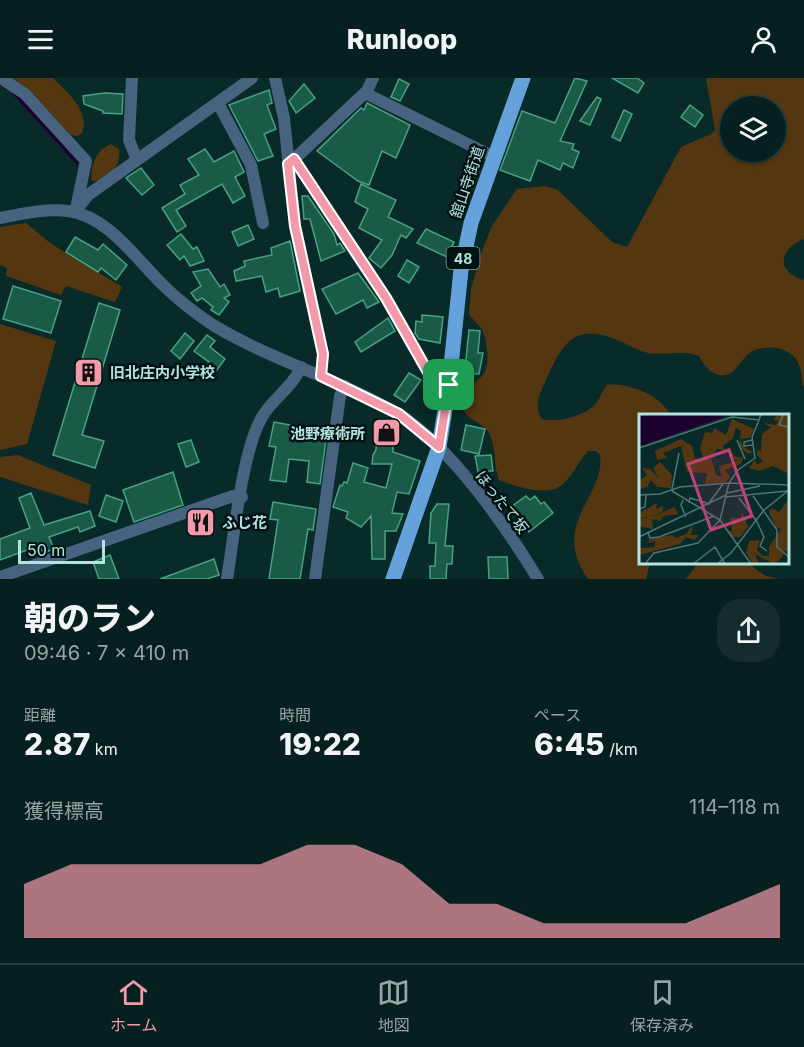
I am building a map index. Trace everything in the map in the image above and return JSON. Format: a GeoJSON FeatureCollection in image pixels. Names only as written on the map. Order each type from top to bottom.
{"type":"FeatureCollection","features":[{"type":"Feature","properties":{"kind":"main road","name":"舘山寺街道"},"geometry":{"type":"LineString","coordinates":[[393,579],[439,447],[449,385],[465,247],[494,157],[524,78]]}},
{"type":"Feature","properties":{"kind":"street"},"geometry":{"type":"LineString","coordinates":[[1,78],[25,94],[86,161],[75,212]]}},
{"type":"Feature","properties":{"kind":"street"},"geometry":{"type":"LineString","coordinates":[[132,78],[129,140],[137,160]]}},
{"type":"Feature","properties":{"kind":"street"},"geometry":{"type":"LineString","coordinates":[[75,212],[88,195],[252,78]]}},
{"type":"Feature","properties":{"kind":"street"},"geometry":{"type":"LineString","coordinates":[[275,78],[291,162],[295,226],[323,354],[321,376]]}},
{"type":"Feature","properties":{"kind":"street"},"geometry":{"type":"LineString","coordinates":[[291,162],[365,93],[373,78]]}},
{"type":"Feature","properties":{"kind":"street"},"geometry":{"type":"LineString","coordinates":[[365,93],[494,157]]}},
{"type":"Feature","properties":{"kind":"street"},"geometry":{"type":"LineString","coordinates":[[218,103],[251,165],[263,223]]}},
{"type":"Feature","properties":{"kind":"street"},"geometry":{"type":"LineString","coordinates":[[291,162],[386,298],[433,381],[449,385]]}},
{"type":"Feature","properties":{"kind":"street"},"geometry":{"type":"LineString","coordinates":[[0,218],[41,211],[75,212]]}},
{"type":"Feature","properties":{"kind":"street","name":"ほったて坂"},"geometry":{"type":"LineString","coordinates":[[75,212],[108,231],[173,295],[200,316],[229,333],[345,386],[399,414],[439,447],[500,521],[538,579]]}},
{"type":"Feature","properties":{"kind":"street"},"geometry":{"type":"LineString","coordinates":[[227,579],[250,452],[262,417],[295,382],[301,367]]}},
{"type":"Feature","properties":{"kind":"street"},"geometry":{"type":"LineString","coordinates":[[315,579],[340,396],[345,386]]}},
{"type":"Feature","properties":{"kind":"street"},"geometry":{"type":"LineString","coordinates":[[0,577],[233,496],[242,497]]}},
{"type":"Feature","properties":{"kind":"shaded area"},"geometry":{"type":"Polygon","coordinates":[[[13,78],[53,78],[76,102],[83,117],[82,133],[77,136],[71,135],[29,90],[13,78]]]}},
{"type":"Feature","properties":{"kind":"shaded area"},"geometry":{"type":"Polygon","coordinates":[[[706,78],[804,78],[804,239],[789,248],[784,260],[788,272],[804,280],[804,387],[796,359],[778,348],[754,350],[732,372],[722,375],[708,369],[699,356],[686,353],[648,353],[607,336],[583,334],[566,344],[553,365],[540,395],[538,409],[542,419],[556,420],[579,415],[597,402],[607,385],[624,386],[643,391],[659,401],[669,414],[639,414],[639,564],[650,564],[646,579],[588,579],[578,559],[574,542],[576,526],[600,470],[600,455],[596,451],[588,451],[567,480],[553,490],[529,489],[499,480],[490,435],[484,427],[466,413],[462,404],[466,390],[481,377],[487,362],[484,334],[469,314],[471,289],[492,226],[517,189],[545,186],[558,190],[612,242],[627,247],[681,147],[715,130],[706,78]]]}},
{"type":"Feature","properties":{"kind":"shaded area"},"geometry":{"type":"Polygon","coordinates":[[[111,144],[119,149],[116,166],[108,175],[92,181],[95,159],[106,146],[111,144]]]}},
{"type":"Feature","properties":{"kind":"shaded area"},"geometry":{"type":"Polygon","coordinates":[[[26,223],[50,243],[122,287],[115,302],[66,286],[61,295],[6,276],[7,268],[0,265],[0,227],[26,223]]]}},
{"type":"Feature","properties":{"kind":"shaded area"},"geometry":{"type":"Polygon","coordinates":[[[0,324],[56,341],[27,444],[0,450],[0,324]]]}},
{"type":"Feature","properties":{"kind":"shaded area"},"geometry":{"type":"Polygon","coordinates":[[[18,455],[91,485],[88,505],[0,477],[0,457],[18,455]]]}},
{"type":"Feature","properties":{"kind":"shaded area"},"geometry":{"type":"Polygon","coordinates":[[[697,564],[749,564],[764,575],[778,579],[686,579],[697,564]]]}},
{"type":"Feature","properties":{"kind":"building"},"geometry":{"type":"Polygon","coordinates":[[[575,78],[587,81],[560,141],[574,144],[572,149],[579,152],[573,168],[563,163],[560,170],[538,160],[530,181],[500,170],[522,111],[555,123],[575,78]]]}},
{"type":"Feature","properties":{"kind":"building"},"geometry":{"type":"Polygon","coordinates":[[[612,78],[637,78],[644,83],[638,93],[612,78]]]}},
{"type":"Feature","properties":{"kind":"building"},"geometry":{"type":"Polygon","coordinates":[[[399,79],[409,84],[400,101],[391,97],[399,79]]]}},
{"type":"Feature","properties":{"kind":"building"},"geometry":{"type":"Polygon","coordinates":[[[304,84],[315,98],[296,113],[289,101],[304,84]]]}},
{"type":"Feature","properties":{"kind":"building"},"geometry":{"type":"Polygon","coordinates":[[[269,90],[272,103],[267,105],[276,129],[264,134],[273,156],[258,161],[229,105],[269,90]]]}},
{"type":"Feature","properties":{"kind":"building"},"geometry":{"type":"Polygon","coordinates":[[[104,93],[123,94],[122,114],[103,113],[103,111],[84,104],[83,96],[104,93]]]}},
{"type":"Feature","properties":{"kind":"building"},"geometry":{"type":"Polygon","coordinates":[[[597,97],[601,99],[590,125],[580,121],[597,97]]]}},
{"type":"Feature","properties":{"kind":"building"},"geometry":{"type":"Polygon","coordinates":[[[367,103],[410,125],[396,158],[382,151],[369,185],[358,181],[317,151],[361,108],[364,110],[367,103]]]}},
{"type":"Feature","properties":{"kind":"building"},"geometry":{"type":"Polygon","coordinates":[[[690,105],[703,115],[695,127],[681,117],[690,105]]]}},
{"type":"Feature","properties":{"kind":"building"},"geometry":{"type":"Polygon","coordinates":[[[624,110],[632,114],[620,141],[612,137],[624,110]]]}},
{"type":"Feature","properties":{"kind":"building"},"geometry":{"type":"Polygon","coordinates":[[[205,149],[214,162],[234,151],[244,172],[235,177],[245,196],[233,203],[222,184],[176,210],[186,226],[177,232],[162,208],[185,194],[180,185],[199,175],[188,159],[205,149]]]}},
{"type":"Feature","properties":{"kind":"building"},"geometry":{"type":"Polygon","coordinates":[[[141,168],[154,185],[142,195],[126,178],[141,168]]]}},
{"type":"Feature","properties":{"kind":"building"},"geometry":{"type":"Polygon","coordinates":[[[361,184],[396,200],[388,217],[413,229],[406,238],[401,235],[392,255],[381,268],[369,258],[382,240],[359,228],[368,209],[355,202],[361,184]]]}},
{"type":"Feature","properties":{"kind":"building"},"geometry":{"type":"Polygon","coordinates":[[[302,196],[308,196],[334,234],[337,245],[340,243],[345,251],[321,261],[310,219],[304,219],[302,196]]]}},
{"type":"Feature","properties":{"kind":"building"},"geometry":{"type":"Polygon","coordinates":[[[248,225],[254,239],[238,246],[232,232],[248,225]]]}},
{"type":"Feature","properties":{"kind":"building"},"geometry":{"type":"Polygon","coordinates":[[[426,229],[454,242],[447,257],[417,243],[426,229]]]}},
{"type":"Feature","properties":{"kind":"building"},"geometry":{"type":"Polygon","coordinates":[[[181,234],[193,249],[197,247],[204,261],[190,266],[184,256],[180,260],[167,245],[181,234]]]}},
{"type":"Feature","properties":{"kind":"building"},"geometry":{"type":"Polygon","coordinates":[[[75,237],[98,250],[103,244],[127,265],[116,280],[101,268],[98,272],[66,252],[75,237]]]}},
{"type":"Feature","properties":{"kind":"building"},"geometry":{"type":"Polygon","coordinates":[[[290,241],[300,291],[280,297],[278,288],[266,292],[262,276],[236,281],[234,271],[245,266],[244,261],[272,255],[271,248],[290,241]]]}},
{"type":"Feature","properties":{"kind":"building"},"geometry":{"type":"Polygon","coordinates":[[[407,260],[419,267],[409,283],[398,276],[407,260]]]}},
{"type":"Feature","properties":{"kind":"building"},"geometry":{"type":"Polygon","coordinates":[[[208,269],[220,287],[224,284],[230,295],[224,298],[229,302],[219,315],[211,310],[213,307],[202,298],[197,301],[191,293],[201,286],[193,272],[208,269]]]}},
{"type":"Feature","properties":{"kind":"building"},"geometry":{"type":"Polygon","coordinates":[[[358,273],[379,302],[367,308],[363,300],[336,314],[322,289],[358,273]]]}},
{"type":"Feature","properties":{"kind":"building"},"geometry":{"type":"Polygon","coordinates":[[[13,286],[61,301],[51,333],[3,319],[13,286]]]}},
{"type":"Feature","properties":{"kind":"building","name":"旧北庄内小学校"},"geometry":{"type":"Polygon","coordinates":[[[99,303],[120,310],[82,435],[104,441],[95,468],[53,455],[99,303]]]}},
{"type":"Feature","properties":{"kind":"building"},"geometry":{"type":"Polygon","coordinates":[[[422,315],[443,317],[440,343],[419,339],[415,333],[416,321],[422,322],[422,315]]]}},
{"type":"Feature","properties":{"kind":"building"},"geometry":{"type":"Polygon","coordinates":[[[388,318],[395,331],[361,352],[355,342],[388,318]]]}},
{"type":"Feature","properties":{"kind":"building"},"geometry":{"type":"Polygon","coordinates":[[[469,330],[480,331],[478,353],[483,353],[479,374],[467,373],[465,369],[469,330]]]}},
{"type":"Feature","properties":{"kind":"building"},"geometry":{"type":"Polygon","coordinates":[[[185,333],[194,341],[180,359],[171,351],[185,333]]]}},
{"type":"Feature","properties":{"kind":"building"},"geometry":{"type":"Polygon","coordinates":[[[207,335],[215,341],[210,347],[225,359],[211,378],[202,371],[209,362],[194,351],[207,335]]]}},
{"type":"Feature","properties":{"kind":"building"},"geometry":{"type":"Polygon","coordinates":[[[409,373],[421,380],[405,402],[394,395],[409,373]]]}},
{"type":"Feature","properties":{"kind":"building"},"geometry":{"type":"Polygon","coordinates":[[[274,422],[327,432],[320,484],[307,482],[309,461],[289,459],[286,482],[270,480],[276,447],[269,446],[274,422]]]}},
{"type":"Feature","properties":{"kind":"building"},"geometry":{"type":"Polygon","coordinates":[[[378,422],[393,425],[393,452],[420,461],[409,494],[397,492],[392,513],[403,514],[396,531],[385,531],[385,559],[372,559],[371,516],[361,527],[346,518],[348,512],[333,507],[340,485],[347,483],[353,463],[368,468],[364,482],[386,488],[392,464],[372,464],[376,450],[378,422]]]}},
{"type":"Feature","properties":{"kind":"building"},"geometry":{"type":"Polygon","coordinates":[[[466,425],[485,429],[479,454],[461,450],[466,425]]]}},
{"type":"Feature","properties":{"kind":"building"},"geometry":{"type":"Polygon","coordinates":[[[191,440],[199,462],[186,467],[178,444],[191,440]]]}},
{"type":"Feature","properties":{"kind":"building"},"geometry":{"type":"Polygon","coordinates":[[[491,455],[493,471],[487,471],[488,475],[479,476],[475,456],[491,455]]]}},
{"type":"Feature","properties":{"kind":"building"},"geometry":{"type":"Polygon","coordinates":[[[173,472],[183,505],[134,522],[123,490],[173,472]]]}},
{"type":"Feature","properties":{"kind":"building"},"geometry":{"type":"Polygon","coordinates":[[[31,493],[44,525],[90,511],[95,526],[80,532],[78,527],[49,537],[54,549],[44,553],[38,546],[0,560],[0,539],[30,528],[19,498],[31,493]]]}},
{"type":"Feature","properties":{"kind":"building"},"geometry":{"type":"Polygon","coordinates":[[[106,495],[123,501],[116,522],[99,516],[106,495]]]}},
{"type":"Feature","properties":{"kind":"building"},"geometry":{"type":"Polygon","coordinates":[[[526,496],[530,500],[535,496],[541,504],[544,502],[553,513],[529,532],[511,507],[526,496]]]}},
{"type":"Feature","properties":{"kind":"building"},"geometry":{"type":"Polygon","coordinates":[[[273,502],[316,509],[313,530],[308,529],[300,579],[269,579],[278,520],[270,519],[273,502]]]}},
{"type":"Feature","properties":{"kind":"building"},"geometry":{"type":"Polygon","coordinates":[[[437,504],[449,504],[445,546],[453,546],[452,564],[447,564],[446,579],[430,579],[430,566],[435,566],[436,543],[429,543],[431,513],[437,504]]]}},
{"type":"Feature","properties":{"kind":"building","name":"ふじ花"},"geometry":{"type":"Polygon","coordinates":[[[206,514],[212,531],[196,535],[188,529],[194,519],[206,514]]]}},
{"type":"Feature","properties":{"kind":"building"},"geometry":{"type":"Polygon","coordinates":[[[110,555],[119,579],[99,579],[93,562],[110,555]]]}},
{"type":"Feature","properties":{"kind":"building"},"geometry":{"type":"Polygon","coordinates":[[[488,557],[507,557],[508,579],[489,579],[488,557]]]}},
{"type":"Feature","properties":{"kind":"building"},"geometry":{"type":"Polygon","coordinates":[[[214,559],[219,575],[207,579],[160,579],[214,559]]]}},
{"type":"Feature","properties":{"kind":"waterway"},"geometry":{"type":"LineString","coordinates":[[15,94],[77,162]]}},
{"type":"Feature","properties":{"kind":"place","name":"旧北庄内小学校"},"geometry":{"type":"Point","coordinates":[89,372]}},
{"type":"Feature","properties":{"kind":"place","name":"池野療術所"},"geometry":{"type":"Point","coordinates":[386,433]}},
{"type":"Feature","properties":{"kind":"place","name":"ふじ花"},"geometry":{"type":"Point","coordinates":[201,522]}},
{"type":"Feature","properties":{"kind":"route"},"geometry":{"type":"LineString","coordinates":[[294,159],[386,298],[433,381],[449,385],[439,447],[399,414],[321,376],[324,365],[323,354],[295,226],[288,164],[294,159]]}}]}
